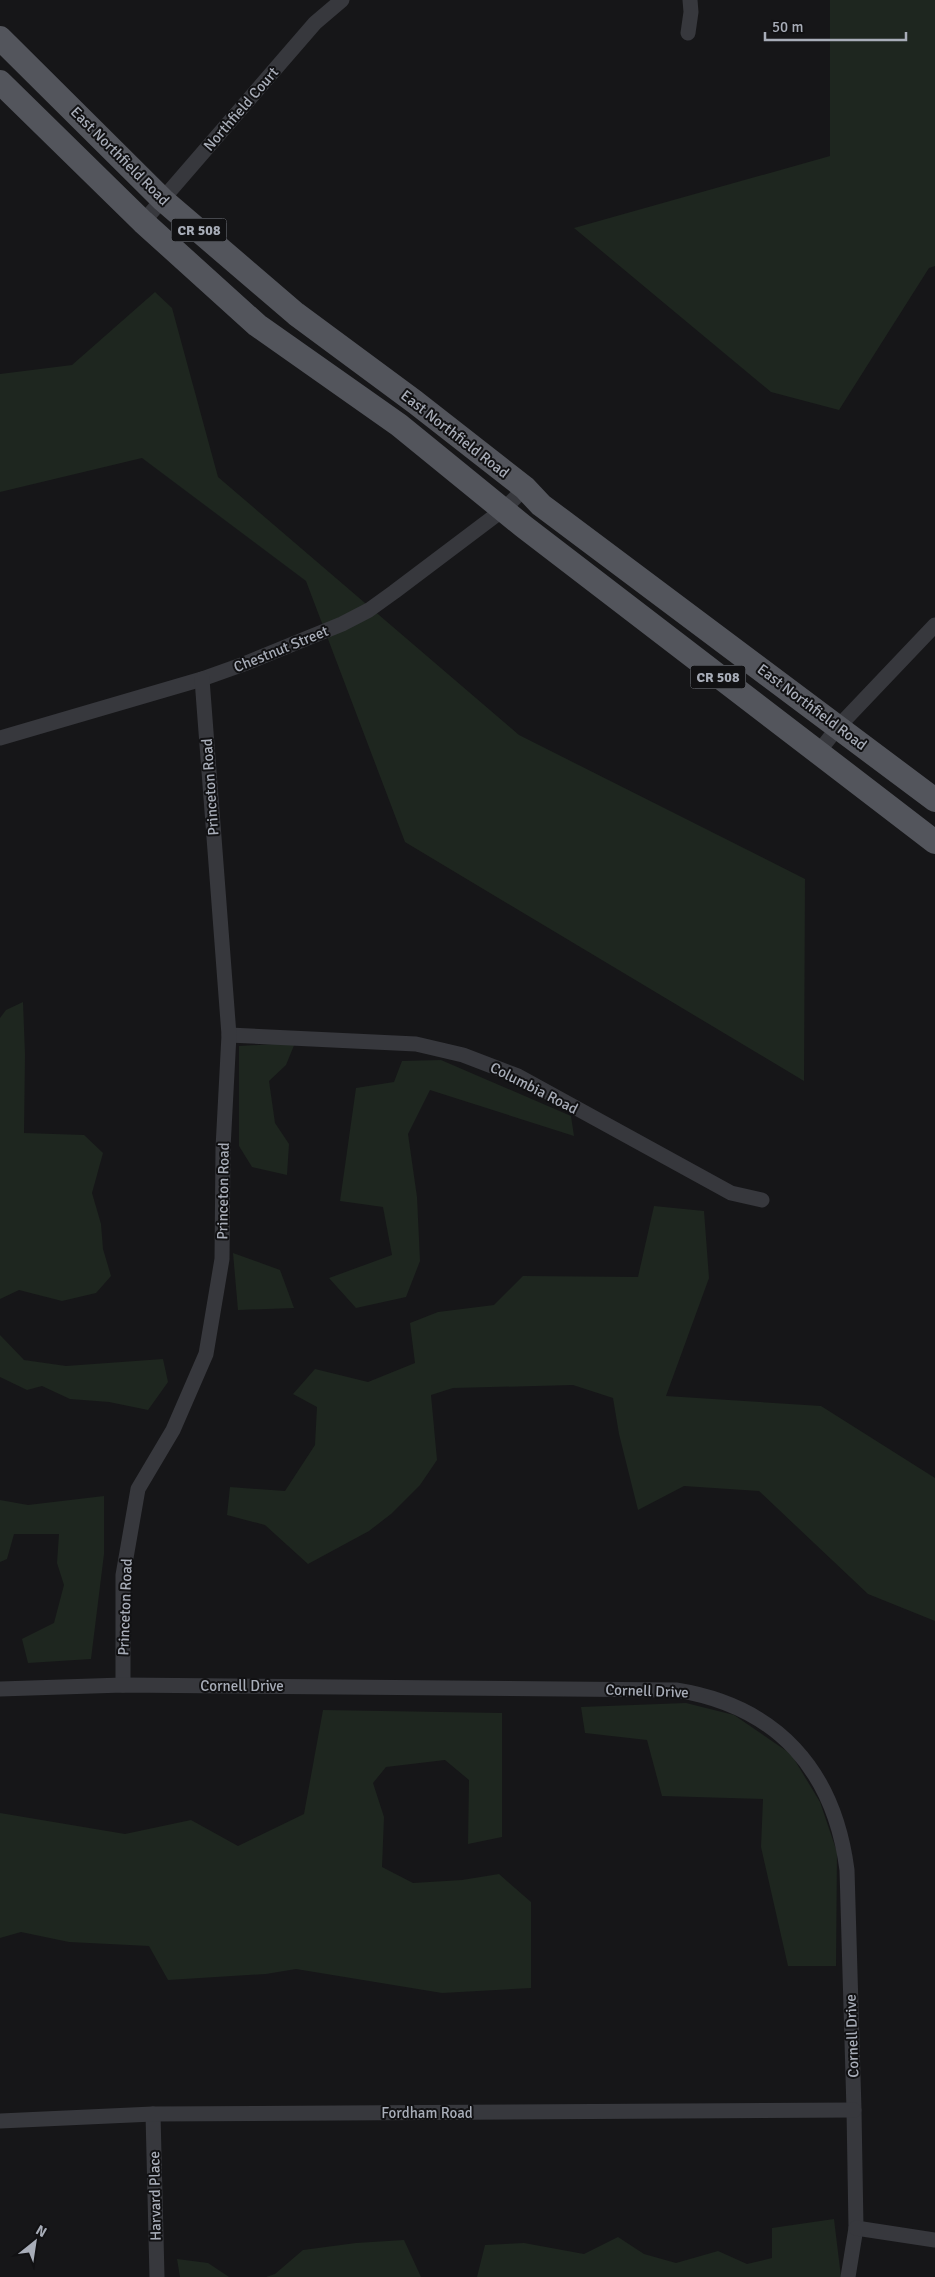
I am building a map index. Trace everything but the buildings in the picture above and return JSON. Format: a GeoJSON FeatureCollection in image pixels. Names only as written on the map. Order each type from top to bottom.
{"type":"FeatureCollection","features":[{"type":"Feature","properties":{"kind":"main road","name":"East Northfield Road"},"geometry":{"type":"LineString","coordinates":[[0,38],[163,200],[296,314],[415,402],[525,488],[549,510],[935,800]]}},
{"type":"Feature","properties":{"kind":"main road"},"geometry":{"type":"LineString","coordinates":[[7,89],[36,72]]}},
{"type":"Feature","properties":{"kind":"main road","name":"East Northfield Road"},"geometry":{"type":"LineString","coordinates":[[7,89],[143,222],[257,325],[398,425],[523,526],[817,754],[935,842]]}},
{"type":"Feature","properties":{"kind":"street","name":"Northfield Court"},"geometry":{"type":"LineString","coordinates":[[143,222],[314,23],[342,0]]}},
{"type":"Feature","properties":{"kind":"street"},"geometry":{"type":"LineString","coordinates":[[688,33],[691,12],[690,0]]}},
{"type":"Feature","properties":{"kind":"street","name":"Chestnut Street"},"geometry":{"type":"LineString","coordinates":[[0,738],[202,679],[333,628],[370,610],[504,509],[525,488]]}},
{"type":"Feature","properties":{"kind":"street"},"geometry":{"type":"LineString","coordinates":[[817,754],[838,727],[935,625]]}},
{"type":"Feature","properties":{"kind":"street","name":"Princeton Road"},"geometry":{"type":"LineString","coordinates":[[124,1685],[123,1575],[138,1489],[173,1430],[206,1354],[222,1259],[223,1148],[229,1035],[202,679]]}},
{"type":"Feature","properties":{"kind":"street","name":"Columbia Road"},"geometry":{"type":"LineString","coordinates":[[229,1035],[416,1044],[463,1055],[518,1076],[731,1193],[762,1200]]}},
{"type":"Feature","properties":{"kind":"street","name":"Cornell Drive"},"geometry":{"type":"LineString","coordinates":[[0,1689],[124,1685],[676,1690],[715,1698],[752,1715],[784,1738],[811,1769],[831,1804],[840,1829],[847,1870],[854,2110],[856,2228],[848,2277]]}},
{"type":"Feature","properties":{"kind":"street","name":"Fordham Road"},"geometry":{"type":"LineString","coordinates":[[0,2121],[153,2114],[854,2110]]}},
{"type":"Feature","properties":{"kind":"street","name":"Harvard Place"},"geometry":{"type":"LineString","coordinates":[[153,2114],[157,2277]]}},
{"type":"Feature","properties":{"kind":"street"},"geometry":{"type":"LineString","coordinates":[[856,2228],[935,2240]]}},
{"type":"Feature","properties":{"kind":"shaded area"},"geometry":{"type":"Polygon","coordinates":[[[830,0],[935,0],[935,266],[929,268],[839,410],[771,392],[574,228],[830,156],[830,0]]]}},
{"type":"Feature","properties":{"kind":"shaded area"},"geometry":{"type":"Polygon","coordinates":[[[155,292],[172,308],[218,477],[519,735],[805,879],[804,1081],[405,842],[306,581],[142,458],[0,492],[0,374],[72,365],[155,292]]]}},
{"type":"Feature","properties":{"kind":"shaded area"},"geometry":{"type":"Polygon","coordinates":[[[23,1002],[25,1054],[24,1133],[84,1135],[103,1153],[92,1193],[101,1224],[103,1249],[111,1276],[96,1293],[62,1301],[19,1290],[0,1299],[0,1018],[6,1010],[23,1002]]]}},
{"type":"Feature","properties":{"kind":"shaded area"},"geometry":{"type":"Polygon","coordinates":[[[295,1043],[286,1065],[269,1081],[275,1123],[289,1144],[287,1175],[252,1167],[239,1146],[239,1046],[295,1043]]]}},
{"type":"Feature","properties":{"kind":"shaded area"},"geometry":{"type":"Polygon","coordinates":[[[441,1060],[571,1116],[574,1136],[430,1090],[408,1134],[417,1197],[420,1261],[406,1297],[356,1308],[329,1278],[392,1255],[383,1207],[340,1201],[356,1088],[394,1082],[402,1061],[441,1060]]]}},
{"type":"Feature","properties":{"kind":"shaded area"},"geometry":{"type":"Polygon","coordinates":[[[654,1206],[704,1211],[709,1278],[666,1396],[821,1406],[935,1478],[935,1621],[868,1594],[759,1491],[684,1486],[638,1510],[619,1434],[613,1398],[573,1385],[453,1388],[431,1395],[437,1460],[420,1485],[391,1514],[369,1531],[308,1564],[265,1525],[227,1515],[230,1487],[285,1491],[315,1445],[317,1407],[293,1394],[315,1369],[368,1382],[415,1363],[410,1323],[438,1312],[494,1305],[523,1276],[638,1277],[654,1206]]]}},
{"type":"Feature","properties":{"kind":"shaded area"},"geometry":{"type":"Polygon","coordinates":[[[233,1253],[280,1270],[294,1308],[238,1310],[233,1253]]]}},
{"type":"Feature","properties":{"kind":"shaded area"},"geometry":{"type":"Polygon","coordinates":[[[0,1335],[24,1360],[66,1366],[163,1359],[168,1382],[148,1410],[109,1402],[70,1399],[42,1386],[27,1390],[0,1377],[0,1335]]]}},
{"type":"Feature","properties":{"kind":"shaded area"},"geometry":{"type":"Polygon","coordinates":[[[104,1496],[104,1554],[91,1659],[28,1663],[22,1639],[54,1623],[64,1585],[57,1563],[59,1534],[14,1534],[7,1559],[0,1562],[0,1500],[28,1505],[104,1496]]]}},
{"type":"Feature","properties":{"kind":"shaded area"},"geometry":{"type":"Polygon","coordinates":[[[686,1703],[734,1715],[791,1754],[820,1802],[837,1852],[836,1966],[788,1966],[761,1847],[763,1799],[662,1796],[647,1740],[585,1733],[581,1707],[686,1703]]]}},
{"type":"Feature","properties":{"kind":"shaded area"},"geometry":{"type":"Polygon","coordinates":[[[323,1710],[502,1713],[502,1837],[468,1844],[469,1780],[445,1760],[386,1767],[373,1783],[384,1817],[382,1867],[413,1883],[462,1880],[499,1874],[531,1902],[531,1988],[442,1993],[296,1969],[266,1974],[168,1980],[149,1946],[69,1942],[21,1932],[0,1938],[0,1813],[125,1834],[191,1820],[238,1846],[304,1814],[323,1710]]]}},
{"type":"Feature","properties":{"kind":"shaded area"},"geometry":{"type":"Polygon","coordinates":[[[834,2219],[841,2277],[477,2277],[485,2245],[524,2243],[584,2254],[618,2237],[644,2254],[676,2263],[718,2251],[747,2264],[772,2258],[772,2228],[834,2219]]]}},
{"type":"Feature","properties":{"kind":"shaded area"},"geometry":{"type":"Polygon","coordinates":[[[404,2240],[421,2277],[266,2277],[275,2274],[303,2250],[356,2243],[404,2240]]]}},
{"type":"Feature","properties":{"kind":"shaded area"},"geometry":{"type":"Polygon","coordinates":[[[177,2259],[208,2263],[229,2277],[180,2277],[177,2259]]]}}]}
